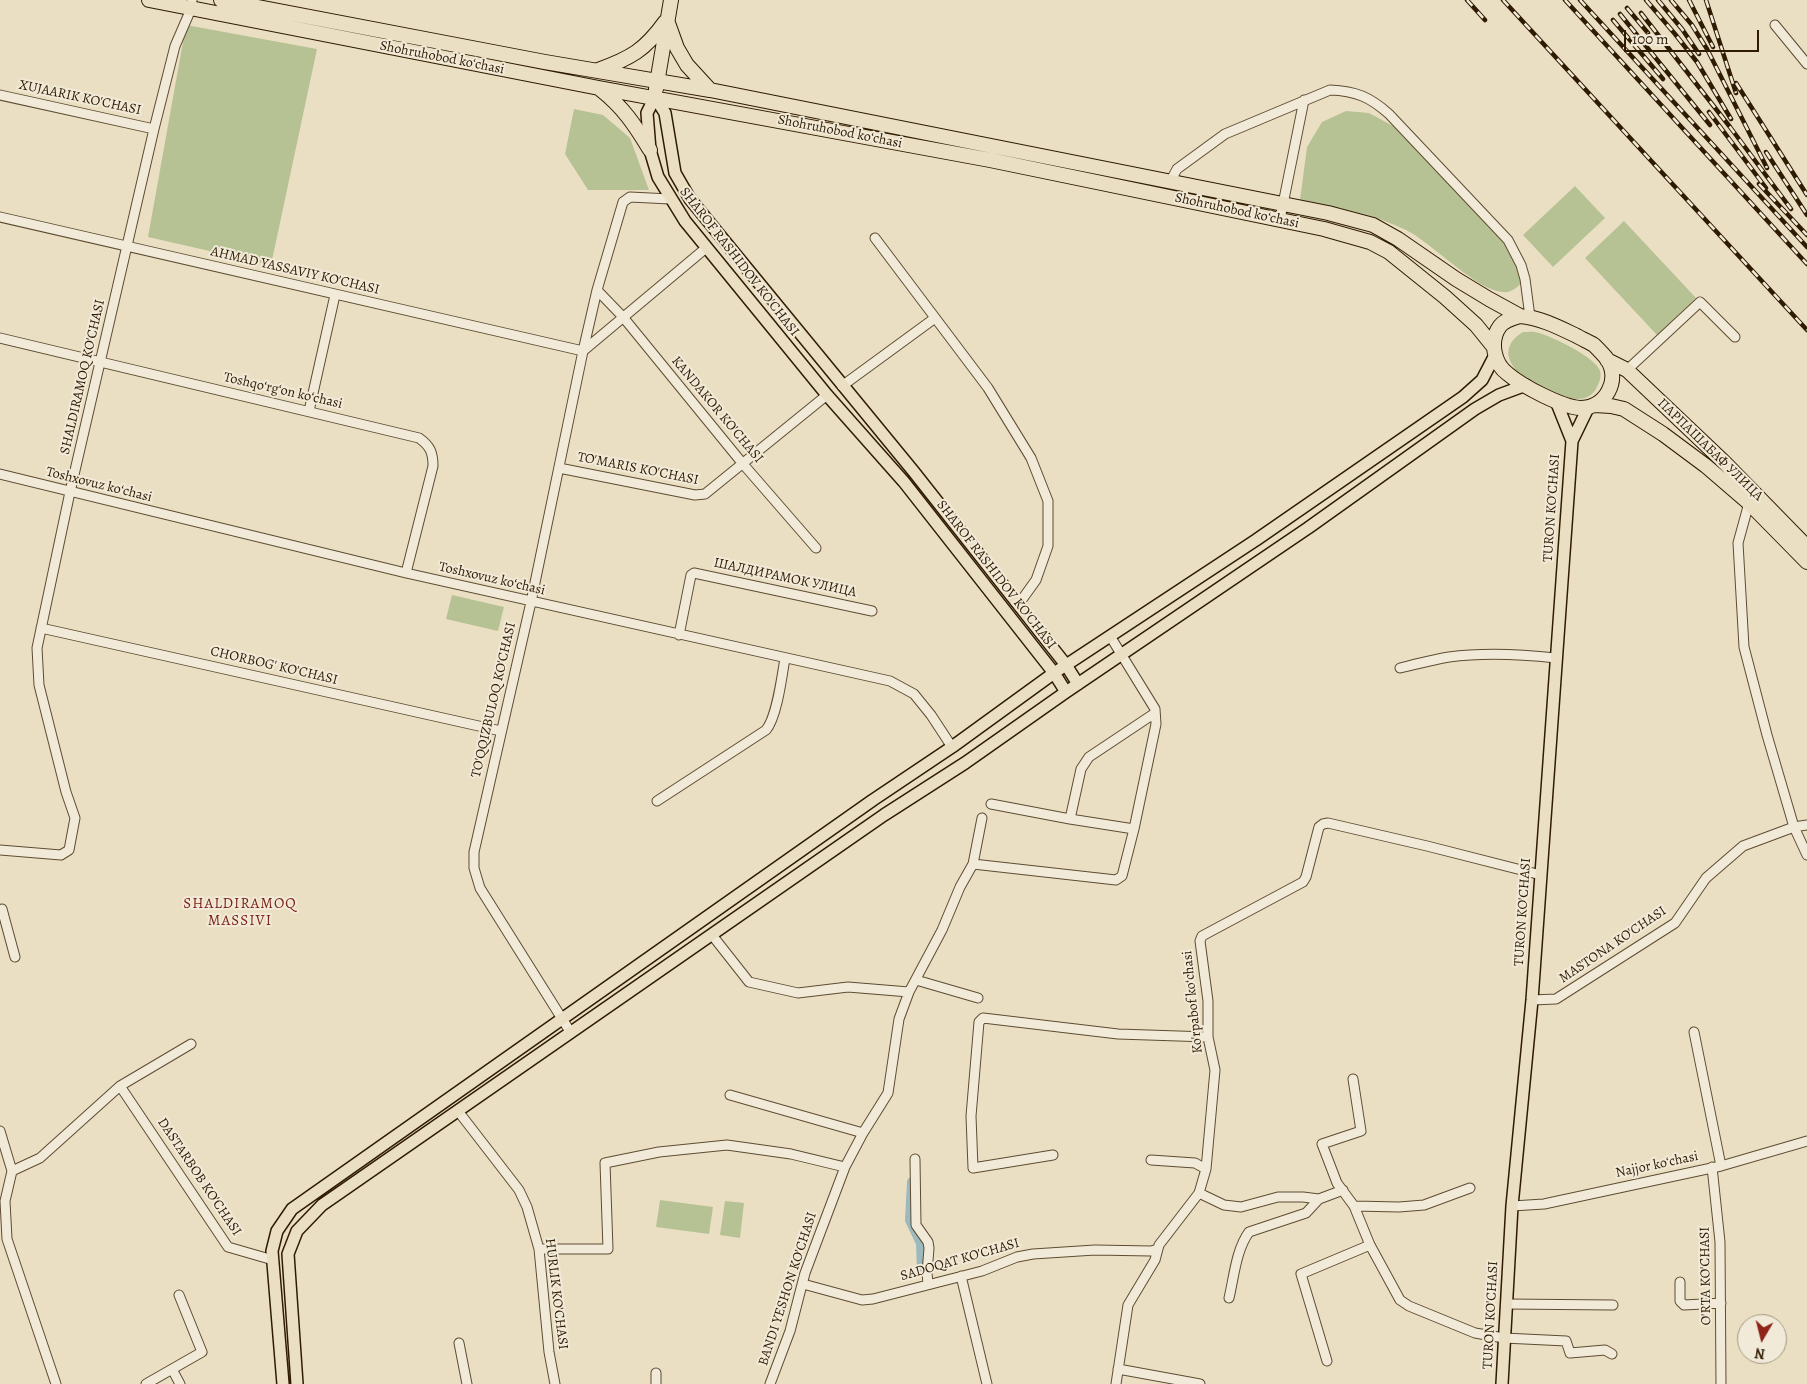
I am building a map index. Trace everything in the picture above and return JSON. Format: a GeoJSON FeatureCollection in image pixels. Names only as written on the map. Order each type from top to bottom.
{"type":"FeatureCollection","features":[{"type":"Feature","properties":{"kind":"highway","name":"Shohruhobod koʻchasi"},"geometry":{"type":"LineString","coordinates":[[149,0],[192,4],[599,88],[990,160],[1324,229],[1370,242],[1389,252],[1445,297],[1476,326],[1494,350]]}},
{"type":"Feature","properties":{"kind":"highway","name":"Shohruhobod koʻchasi"},"geometry":{"type":"LineString","coordinates":[[220,0],[596,71],[658,80],[1328,213],[1373,225],[1398,239],[1456,279],[1525,316]]}},
{"type":"Feature","properties":{"kind":"highway"},"geometry":{"type":"LineString","coordinates":[[655,97],[666,20],[671,0]]}},
{"type":"Feature","properties":{"kind":"highway"},"geometry":{"type":"LineString","coordinates":[[596,71],[618,63],[639,52],[652,40],[666,20]]}},
{"type":"Feature","properties":{"kind":"highway"},"geometry":{"type":"LineString","coordinates":[[666,20],[677,48],[687,65],[710,90]]}},
{"type":"Feature","properties":{"kind":"highway"},"geometry":{"type":"LineString","coordinates":[[599,88],[616,101],[630,118],[650,150]]}},
{"type":"Feature","properties":{"kind":"highway"},"geometry":{"type":"LineString","coordinates":[[1525,316],[1546,321],[1593,345],[1607,360],[1611,369],[1610,388],[1606,397],[1591,406],[1572,407],[1556,401],[1506,374],[1494,350],[1495,336],[1501,326],[1510,319],[1525,316]]}},
{"type":"Feature","properties":{"kind":"highway","name":"ПАРПАШАБАФ УЛИЦА"},"geometry":{"type":"LineString","coordinates":[[1607,360],[1627,370],[1724,462],[1807,547]]}},
{"type":"Feature","properties":{"kind":"highway","name":"ПАРПАШАБАФ УЛИЦА"},"geometry":{"type":"LineString","coordinates":[[1591,406],[1610,406],[1624,410],[1663,434],[1706,466],[1749,503],[1807,562]]}},
{"type":"Feature","properties":{"kind":"main road","name":"SHAROF RASHIDOV KO'CHASI"},"geometry":{"type":"LineString","coordinates":[[655,97],[647,113],[650,150],[658,177],[670,198],[706,248],[826,395],[904,482],[1054,673],[1066,692]]}},
{"type":"Feature","properties":{"kind":"main road","name":"SHAROF RASHIDOV KO'CHASI"},"geometry":{"type":"LineString","coordinates":[[655,97],[665,113],[675,173],[690,199],[914,472],[1066,665],[1078,684]]}},
{"type":"Feature","properties":{"kind":"main road"},"geometry":{"type":"LineString","coordinates":[[775,332],[789,321]]}},
{"type":"Feature","properties":{"kind":"main road"},"geometry":{"type":"LineString","coordinates":[[283,1384],[272,1251],[277,1231],[292,1209],[873,800],[952,747],[1054,673],[1256,540],[1463,398],[1482,380],[1494,350]]}},
{"type":"Feature","properties":{"kind":"main road"},"geometry":{"type":"LineString","coordinates":[[297,1384],[288,1254],[297,1230],[322,1205],[884,815],[1021,725],[1066,692],[1308,528],[1475,409],[1499,395],[1531,388]]}},
{"type":"Feature","properties":{"kind":"main road","name":"TURON KO'CHASI"},"geometry":{"type":"LineString","coordinates":[[1556,401],[1572,441]]}},
{"type":"Feature","properties":{"kind":"main road","name":"TURON KO'CHASI"},"geometry":{"type":"LineString","coordinates":[[1502,1384],[1512,1206],[1532,1000],[1572,441],[1591,406]]}},
{"type":"Feature","properties":{"kind":"street","name":"SHALDIRAMOQ KO'CHASI"},"geometry":{"type":"LineString","coordinates":[[0,850],[61,855],[69,850],[75,818],[66,792],[39,685],[37,648],[70,492],[128,248],[154,128],[175,46],[192,4]]}},
{"type":"Feature","properties":{"kind":"street"},"geometry":{"type":"LineString","coordinates":[[1775,25],[1807,64]]}},
{"type":"Feature","properties":{"kind":"street"},"geometry":{"type":"LineString","coordinates":[[1170,182],[1177,169],[1225,134],[1330,90],[1347,91],[1363,96],[1376,103],[1389,114],[1508,240],[1521,265],[1525,279],[1525,316]]}},
{"type":"Feature","properties":{"kind":"street","name":"XUJAARIK KO'CHASI"},"geometry":{"type":"LineString","coordinates":[[0,95],[154,128]]}},
{"type":"Feature","properties":{"kind":"street"},"geometry":{"type":"LineString","coordinates":[[1280,219],[1304,100]]}},
{"type":"Feature","properties":{"kind":"street","name":"TO'QQIZBULOQ KO'CHASI"},"geometry":{"type":"LineString","coordinates":[[571,1033],[480,888],[474,868],[474,852],[531,602],[583,351],[597,290],[623,202],[630,197],[670,198]]}},
{"type":"Feature","properties":{"kind":"street","name":"AHMAD YASSAVIY KO'CHASI"},"geometry":{"type":"LineString","coordinates":[[0,217],[128,248],[583,351]]}},
{"type":"Feature","properties":{"kind":"street"},"geometry":{"type":"LineString","coordinates":[[876,238],[988,388],[1031,458],[1048,501],[1048,546],[1036,580],[1018,605]]}},
{"type":"Feature","properties":{"kind":"street"},"geometry":{"type":"LineString","coordinates":[[583,351],[706,248]]}},
{"type":"Feature","properties":{"kind":"street","name":"KANDAKOR KO'CHASI"},"geometry":{"type":"LineString","coordinates":[[597,290],[623,318],[743,464],[816,548]]}},
{"type":"Feature","properties":{"kind":"street"},"geometry":{"type":"LineString","coordinates":[[309,411],[336,295]]}},
{"type":"Feature","properties":{"kind":"street"},"geometry":{"type":"LineString","coordinates":[[1627,370],[1700,302],[1735,337]]}},
{"type":"Feature","properties":{"kind":"street"},"geometry":{"type":"LineString","coordinates":[[842,386],[935,318]]}},
{"type":"Feature","properties":{"kind":"street","name":"Toshqoʻrgʻon koʻchasi"},"geometry":{"type":"LineString","coordinates":[[0,338],[419,438],[428,445],[433,455],[433,466],[406,573]]}},
{"type":"Feature","properties":{"kind":"street","name":"TO'MARIS KO'CHASI"},"geometry":{"type":"LineString","coordinates":[[559,468],[700,495],[705,494],[826,395]]}},
{"type":"Feature","properties":{"kind":"street","name":"Toshxovuz koʻchasi"},"geometry":{"type":"LineString","coordinates":[[0,474],[406,573],[890,681],[914,694],[931,715],[952,747]]}},
{"type":"Feature","properties":{"kind":"street"},"geometry":{"type":"LineString","coordinates":[[1749,503],[1738,543],[1744,647],[1794,827],[1807,855]]}},
{"type":"Feature","properties":{"kind":"street","name":"ШАЛДИРАМОК УЛИЦА"},"geometry":{"type":"LineString","coordinates":[[679,635],[692,573],[872,611]]}},
{"type":"Feature","properties":{"kind":"street","name":"CHORBOG' KO'CHASI"},"geometry":{"type":"LineString","coordinates":[[41,628],[501,731]]}},
{"type":"Feature","properties":{"kind":"street"},"geometry":{"type":"LineString","coordinates":[[972,864],[1116,880],[1122,876],[1156,724],[1152,703],[1110,636]]}},
{"type":"Feature","properties":{"kind":"street"},"geometry":{"type":"LineString","coordinates":[[1400,668],[1448,658],[1488,654],[1556,658]]}},
{"type":"Feature","properties":{"kind":"street"},"geometry":{"type":"LineString","coordinates":[[657,801],[766,730],[770,725],[776,706],[785,658]]}},
{"type":"Feature","properties":{"kind":"street"},"geometry":{"type":"LineString","coordinates":[[1070,820],[1080,769],[1089,757],[1155,713]]}},
{"type":"Feature","properties":{"kind":"street"},"geometry":{"type":"LineString","coordinates":[[991,804],[1070,820],[1134,829]]}},
{"type":"Feature","properties":{"kind":"street","name":"BANDI YESHON KO'CHASI"},"geometry":{"type":"LineString","coordinates":[[770,1384],[790,1331],[805,1273],[846,1167],[863,1133],[888,1093],[899,1020],[909,992],[942,930],[972,864],[982,818]]}},
{"type":"Feature","properties":{"kind":"street","name":"Ko'rpabof koʻchasi"},"geometry":{"type":"LineString","coordinates":[[1116,1384],[1128,1305],[1155,1260],[1158,1249],[1199,1193],[1206,1169],[1215,1070],[1208,1036],[1208,1001],[1200,938],[1303,882],[1319,827],[1322,824],[1328,823],[1427,846],[1540,875]]}},
{"type":"Feature","properties":{"kind":"street","name":"MASTONA KO'CHASI"},"geometry":{"type":"LineString","coordinates":[[1532,1000],[1556,1000],[1676,923],[1706,878],[1743,846],[1794,827],[1807,825]]}},
{"type":"Feature","properties":{"kind":"street"},"geometry":{"type":"LineString","coordinates":[[0,910],[2,909],[15,958]]}},
{"type":"Feature","properties":{"kind":"street"},"geometry":{"type":"LineString","coordinates":[[712,935],[749,982],[798,993],[848,987],[909,992]]}},
{"type":"Feature","properties":{"kind":"street"},"geometry":{"type":"LineString","coordinates":[[916,980],[978,998]]}},
{"type":"Feature","properties":{"kind":"street"},"geometry":{"type":"LineString","coordinates":[[1053,1155],[973,1168],[971,1116],[979,1022],[983,1018],[1118,1034],[1208,1036]]}},
{"type":"Feature","properties":{"kind":"street","name":"O'RTA KO'CHASI"},"geometry":{"type":"LineString","coordinates":[[1694,1032],[1717,1166],[1720,1242],[1721,1384]]}},
{"type":"Feature","properties":{"kind":"street"},"geometry":{"type":"LineString","coordinates":[[12,1171],[40,1158],[120,1086],[191,1044]]}},
{"type":"Feature","properties":{"kind":"street"},"geometry":{"type":"LineString","coordinates":[[1353,1079],[1361,1131],[1322,1144],[1337,1183],[1354,1206],[1370,1245],[1400,1300],[1404,1304],[1467,1331],[1504,1338],[1566,1342],[1570,1353],[1606,1350],[1612,1354]]}},
{"type":"Feature","properties":{"kind":"street","name":"DASTARBOB KO'CHASI"},"geometry":{"type":"LineString","coordinates":[[120,1086],[228,1247],[273,1260]]}},
{"type":"Feature","properties":{"kind":"street"},"geometry":{"type":"LineString","coordinates":[[730,1095],[863,1133]]}},
{"type":"Feature","properties":{"kind":"street","name":"HURLIK KO'CHASI"},"geometry":{"type":"LineString","coordinates":[[458,1111],[519,1190],[527,1207],[539,1249],[549,1352],[555,1384]]}},
{"type":"Feature","properties":{"kind":"street"},"geometry":{"type":"LineString","coordinates":[[0,1131],[12,1171],[5,1201],[7,1240],[56,1384]]}},
{"type":"Feature","properties":{"kind":"street","name":"Najjor koʻchasi"},"geometry":{"type":"LineString","coordinates":[[1512,1206],[1544,1204],[1717,1166],[1807,1141]]}},
{"type":"Feature","properties":{"kind":"street"},"geometry":{"type":"LineString","coordinates":[[539,1249],[608,1249],[605,1162],[660,1152],[726,1145],[791,1154],[846,1167]]}},
{"type":"Feature","properties":{"kind":"street"},"geometry":{"type":"LineString","coordinates":[[915,1159],[916,1225],[928,1242],[928,1284]]}},
{"type":"Feature","properties":{"kind":"street"},"geometry":{"type":"LineString","coordinates":[[1151,1160],[1195,1163],[1206,1169]]}},
{"type":"Feature","properties":{"kind":"street"},"geometry":{"type":"LineString","coordinates":[[1354,1206],[1399,1207],[1424,1205],[1470,1188]]}},
{"type":"Feature","properties":{"kind":"street"},"geometry":{"type":"LineString","coordinates":[[1229,1298],[1240,1249],[1249,1232],[1306,1213],[1319,1199],[1343,1190]]}},
{"type":"Feature","properties":{"kind":"street"},"geometry":{"type":"LineString","coordinates":[[1199,1193],[1224,1205],[1241,1207],[1278,1197],[1319,1199]]}},
{"type":"Feature","properties":{"kind":"street"},"geometry":{"type":"LineString","coordinates":[[1327,1361],[1301,1274],[1370,1245]]}},
{"type":"Feature","properties":{"kind":"street","name":"SADOQAT KO'CHASI"},"geometry":{"type":"LineString","coordinates":[[803,1284],[862,1300],[873,1299],[982,1271],[1017,1257],[1033,1254],[1095,1250],[1151,1251],[1158,1249]]}},
{"type":"Feature","properties":{"kind":"street"},"geometry":{"type":"LineString","coordinates":[[961,1276],[987,1384]]}},
{"type":"Feature","properties":{"kind":"street"},"geometry":{"type":"LineString","coordinates":[[1680,1282],[1680,1301],[1684,1304],[1721,1303]]}},
{"type":"Feature","properties":{"kind":"street"},"geometry":{"type":"LineString","coordinates":[[146,1384],[202,1352],[179,1295]]}},
{"type":"Feature","properties":{"kind":"street"},"geometry":{"type":"LineString","coordinates":[[1506,1304],[1613,1305]]}},
{"type":"Feature","properties":{"kind":"street"},"geometry":{"type":"LineString","coordinates":[[459,1343],[467,1384]]}},
{"type":"Feature","properties":{"kind":"street"},"geometry":{"type":"LineString","coordinates":[[1118,1369],[1200,1384]]}},
{"type":"Feature","properties":{"kind":"street"},"geometry":{"type":"LineString","coordinates":[[172,1370],[180,1384]]}},
{"type":"Feature","properties":{"kind":"street"},"geometry":{"type":"LineString","coordinates":[[656,1373],[656,1384]]}},
{"type":"Feature","properties":{"kind":"green space"},"geometry":{"type":"Polygon","coordinates":[[[186,25],[317,49],[271,265],[148,237],[186,25]]]}},
{"type":"Feature","properties":{"kind":"green space"},"geometry":{"type":"Polygon","coordinates":[[[574,109],[603,115],[630,138],[649,190],[588,190],[565,154],[574,109]]]}},
{"type":"Feature","properties":{"kind":"green space"},"geometry":{"type":"Polygon","coordinates":[[[1346,111],[1369,113],[1393,126],[1423,152],[1510,250],[1521,271],[1522,282],[1511,291],[1492,290],[1406,230],[1367,215],[1300,200],[1307,147],[1322,122],[1346,111]]]}},
{"type":"Feature","properties":{"kind":"green space"},"geometry":{"type":"Polygon","coordinates":[[[1575,186],[1605,218],[1553,267],[1523,235],[1575,186]]]}},
{"type":"Feature","properties":{"kind":"green space"},"geometry":{"type":"Polygon","coordinates":[[[1624,221],[1696,298],[1657,335],[1585,258],[1624,221]]]}},
{"type":"Feature","properties":{"kind":"green space"},"geometry":{"type":"Polygon","coordinates":[[[1523,332],[1535,332],[1545,335],[1573,348],[1591,360],[1601,373],[1600,380],[1594,391],[1585,398],[1571,398],[1520,374],[1511,363],[1508,352],[1512,341],[1523,332]]]}},
{"type":"Feature","properties":{"kind":"green space"},"geometry":{"type":"Polygon","coordinates":[[[452,595],[504,607],[498,631],[446,619],[452,595]]]}},
{"type":"Feature","properties":{"kind":"green space"},"geometry":{"type":"Polygon","coordinates":[[[660,1200],[713,1207],[709,1234],[656,1227],[660,1200]]]}},
{"type":"Feature","properties":{"kind":"green space"},"geometry":{"type":"Polygon","coordinates":[[[725,1201],[744,1203],[740,1238],[720,1235],[725,1201]]]}},
{"type":"Feature","properties":{"kind":"waterway"},"geometry":{"type":"LineString","coordinates":[[912,1182],[910,1220],[921,1243],[922,1270]]}},
{"type":"Feature","properties":{"kind":"railway"},"geometry":{"type":"LineString","coordinates":[[1467,0],[1485,20]]}},
{"type":"Feature","properties":{"kind":"railway"},"geometry":{"type":"LineString","coordinates":[[1503,0],[1807,330]]}},
{"type":"Feature","properties":{"kind":"railway"},"geometry":{"type":"LineString","coordinates":[[1565,0],[1807,264]]}},
{"type":"Feature","properties":{"kind":"railway"},"geometry":{"type":"LineString","coordinates":[[1580,0],[1807,247]]}},
{"type":"Feature","properties":{"kind":"railway"},"geometry":{"type":"LineString","coordinates":[[1646,0],[1697,62],[1731,119]]}},
{"type":"Feature","properties":{"kind":"railway"},"geometry":{"type":"LineString","coordinates":[[1658,0],[1682,29],[1699,54]]}},
{"type":"Feature","properties":{"kind":"railway"},"geometry":{"type":"LineString","coordinates":[[1671,0],[1692,25],[1707,49],[1767,168]]}},
{"type":"Feature","properties":{"kind":"railway"},"geometry":{"type":"LineString","coordinates":[[1689,0],[1713,47]]}},
{"type":"Feature","properties":{"kind":"railway"},"geometry":{"type":"LineString","coordinates":[[1706,0],[1736,93]]}},
{"type":"Feature","properties":{"kind":"railway"},"geometry":{"type":"LineString","coordinates":[[1627,8],[1648,33]]}},
{"type":"Feature","properties":{"kind":"railway"},"geometry":{"type":"LineString","coordinates":[[1641,13],[1791,209]]}},
{"type":"Feature","properties":{"kind":"railway"},"geometry":{"type":"LineString","coordinates":[[1620,14],[1710,125]]}},
{"type":"Feature","properties":{"kind":"railway"},"geometry":{"type":"LineString","coordinates":[[1613,20],[1663,79]]}},
{"type":"Feature","properties":{"kind":"railway"},"geometry":{"type":"LineString","coordinates":[[1736,83],[1807,195]]}},
{"type":"Feature","properties":{"kind":"railway"},"geometry":{"type":"LineString","coordinates":[[1709,112],[1766,188]]}},
{"type":"Feature","properties":{"kind":"railway"},"geometry":{"type":"LineString","coordinates":[[1766,152],[1807,215]]}},
{"type":"Feature","properties":{"kind":"railway"},"geometry":{"type":"LineString","coordinates":[[1759,184],[1807,235]]}},
{"type":"Feature","properties":{"kind":"district","name":"SHALDIRAMOQ MASSIVI"},"geometry":{"type":"Point","coordinates":[240,912]}}]}
